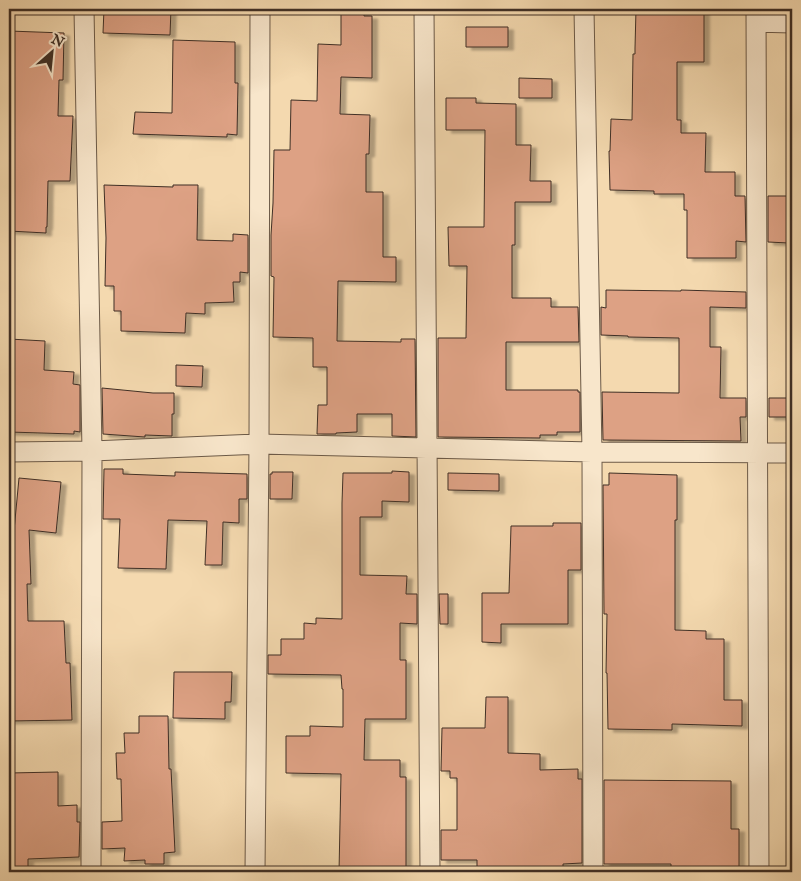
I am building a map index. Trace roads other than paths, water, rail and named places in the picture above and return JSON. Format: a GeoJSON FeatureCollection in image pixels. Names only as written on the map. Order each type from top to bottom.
{"type":"FeatureCollection","features":[{"type":"Feature","properties":{"kind":"street"},"geometry":{"type":"LineString","coordinates":[[84,9],[92,451],[91,872]]}},
{"type":"Feature","properties":{"kind":"street"},"geometry":{"type":"LineString","coordinates":[[255,872],[259,444],[260,9]]}},
{"type":"Feature","properties":{"kind":"street"},"geometry":{"type":"LineString","coordinates":[[424,9],[430,872]]}},
{"type":"Feature","properties":{"kind":"street"},"geometry":{"type":"LineString","coordinates":[[584,9],[592,452],[593,872]]}},
{"type":"Feature","properties":{"kind":"street"},"geometry":{"type":"LineString","coordinates":[[759,872],[756,15],[792,23]]}},
{"type":"Feature","properties":{"kind":"street"},"geometry":{"type":"LineString","coordinates":[[9,452],[92,451],[259,444],[592,452],[792,453]]}}]}
